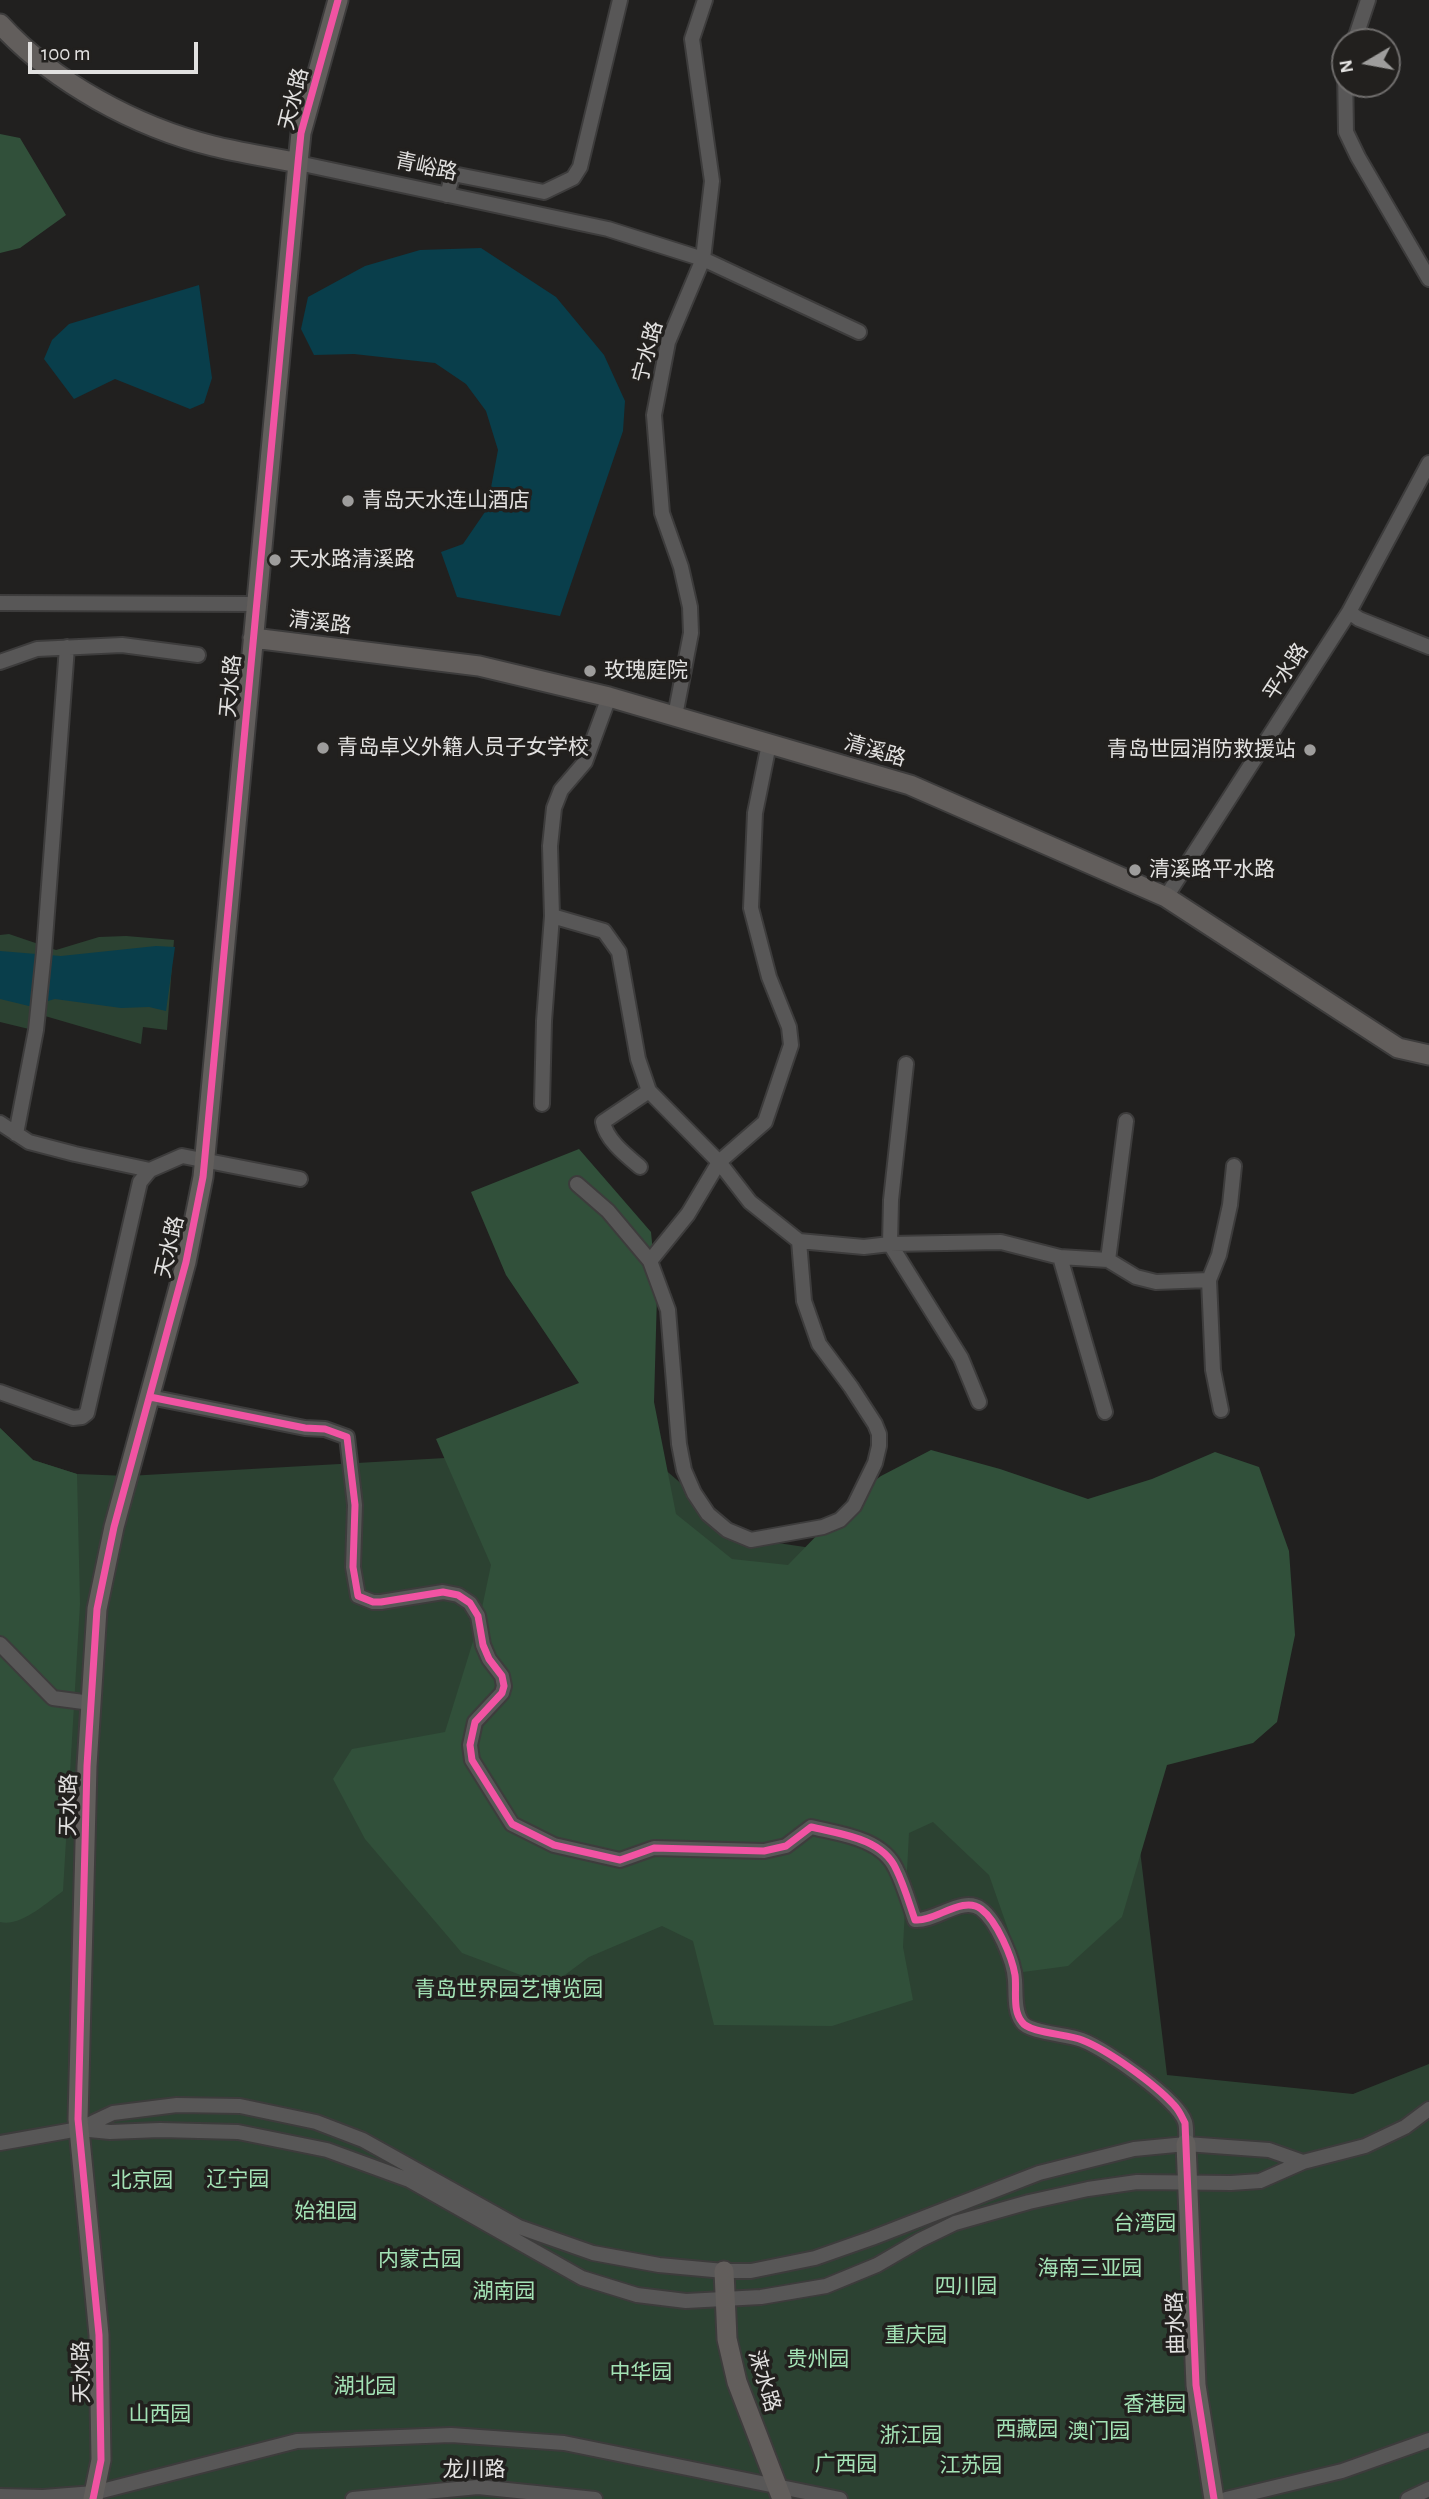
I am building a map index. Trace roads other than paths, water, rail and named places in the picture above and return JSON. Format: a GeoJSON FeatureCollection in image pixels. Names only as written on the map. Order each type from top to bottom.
{"type":"FeatureCollection","features":[{"type":"Feature","properties":{"kind":"street","name":"天水路"},"geometry":{"type":"LineString","coordinates":[[94,2496],[100,2460],[99,2335],[79,2129],[87,1766],[97,1609],[114,1527],[186,1262],[205,1160],[301,133],[338,0]]}},
{"type":"Feature","properties":{"kind":"street"},"geometry":{"type":"LineString","coordinates":[[447,195],[453,174],[544,192],[573,178],[580,167],[620,0]]}},
{"type":"Feature","properties":{"kind":"street","name":"宁水路"},"geometry":{"type":"LineString","coordinates":[[676,716],[691,633],[690,607],[681,567],[662,513],[654,415],[668,342],[703,259],[712,181],[692,39],[705,0]]}},
{"type":"Feature","properties":{"kind":"street"},"geometry":{"type":"LineString","coordinates":[[1359,28],[1368,0]]}},
{"type":"Feature","properties":{"kind":"street","name":"青峪路"},"geometry":{"type":"LineString","coordinates":[[0,24],[19,45],[75,86],[130,117],[211,146],[608,229],[703,259],[859,332]]}},
{"type":"Feature","properties":{"kind":"street"},"geometry":{"type":"LineString","coordinates":[[1345,98],[1346,132],[1429,279]]}},
{"type":"Feature","properties":{"kind":"street","name":"平水路"},"geometry":{"type":"LineString","coordinates":[[1166,897],[1349,612],[1429,463]]}},
{"type":"Feature","properties":{"kind":"street"},"geometry":{"type":"LineString","coordinates":[[0,603],[256,604]]}},
{"type":"Feature","properties":{"kind":"street"},"geometry":{"type":"LineString","coordinates":[[1349,612],[1359,619],[1429,647]]}},
{"type":"Feature","properties":{"kind":"street","name":"清溪路"},"geometry":{"type":"LineString","coordinates":[[253,638],[479,666],[609,697],[910,785],[1166,897],[1398,1048],[1429,1055]]}},
{"type":"Feature","properties":{"kind":"street"},"geometry":{"type":"LineString","coordinates":[[0,662],[37,649],[122,645],[198,655]]}},
{"type":"Feature","properties":{"kind":"street"},"geometry":{"type":"LineString","coordinates":[[16,1133],[36,1030],[67,647]]}},
{"type":"Feature","properties":{"kind":"street"},"geometry":{"type":"LineString","coordinates":[[542,1104],[544,1021],[552,916],[550,846],[554,808],[561,790],[585,762],[609,697]]}},
{"type":"Feature","properties":{"kind":"street"},"geometry":{"type":"LineString","coordinates":[[650,1261],[688,1214],[719,1162],[765,1122],[791,1045],[789,1027],[769,977],[751,908],[755,813],[769,744]]}},
{"type":"Feature","properties":{"kind":"street"},"geometry":{"type":"LineString","coordinates":[[552,916],[604,931],[619,952],[638,1059],[649,1091],[719,1162],[750,1202],[799,1241],[864,1247],[1001,1242],[1060,1257],[1108,1260],[1136,1277],[1156,1282],[1209,1280]]}},
{"type":"Feature","properties":{"kind":"street"},"geometry":{"type":"LineString","coordinates":[[906,1065],[891,1200],[890,1244],[961,1358],[979,1402]]}},
{"type":"Feature","properties":{"kind":"street"},"geometry":{"type":"LineString","coordinates":[[640,1167],[604,1129],[603,1122],[649,1091]]}},
{"type":"Feature","properties":{"kind":"street"},"geometry":{"type":"LineString","coordinates":[[1108,1260],[1126,1121]]}},
{"type":"Feature","properties":{"kind":"street"},"geometry":{"type":"LineString","coordinates":[[0,1123],[29,1142],[150,1170]]}},
{"type":"Feature","properties":{"kind":"street"},"geometry":{"type":"LineString","coordinates":[[0,1392],[73,1418],[87,1413],[140,1182],[150,1170],[182,1156],[300,1179]]}},
{"type":"Feature","properties":{"kind":"street"},"geometry":{"type":"LineString","coordinates":[[1221,1410],[1213,1370],[1209,1280],[1219,1255],[1230,1205],[1234,1166]]}},
{"type":"Feature","properties":{"kind":"street"},"geometry":{"type":"LineString","coordinates":[[577,1184],[608,1212],[650,1261],[668,1310],[679,1444],[684,1470],[694,1493],[708,1514],[727,1531],[751,1540],[822,1527],[841,1520],[855,1506],[875,1463],[879,1446],[879,1434],[875,1424],[818,1344],[804,1301],[799,1241]]}},
{"type":"Feature","properties":{"kind":"street"},"geometry":{"type":"LineString","coordinates":[[1060,1257],[1105,1412]]}},
{"type":"Feature","properties":{"kind":"street"},"geometry":{"type":"LineString","coordinates":[[149,1397],[325,1429],[347,1437],[355,1505],[353,1567],[358,1596],[381,1602],[443,1592],[458,1595],[470,1603],[478,1616],[486,1652],[502,1675],[504,1686],[502,1693],[475,1722],[470,1745],[472,1760],[512,1824],[554,1845],[620,1860],[654,1848],[764,1851],[786,1846],[811,1827],[874,1845],[886,1854],[896,1867],[915,1920],[922,1921],[959,1907],[973,1905],[981,1908],[1009,1953],[1015,1977],[1018,2015],[1023,2024],[1036,2032],[1059,2033],[1084,2041],[1134,2072],[1176,2106],[1185,2123],[1186,2144]]}},
{"type":"Feature","properties":{"kind":"street"},"geometry":{"type":"LineString","coordinates":[[0,1644],[53,1698],[91,1703]]}},
{"type":"Feature","properties":{"kind":"street"},"geometry":{"type":"LineString","coordinates":[[0,2143],[79,2129],[113,2113],[177,2105],[240,2106],[316,2122],[363,2140],[519,2227],[593,2253],[659,2265],[724,2271],[751,2271],[815,2258],[1039,2173],[1134,2149],[1186,2144],[1269,2150],[1303,2162]]}},
{"type":"Feature","properties":{"kind":"street"},"geometry":{"type":"LineString","coordinates":[[79,2129],[110,2132],[238,2132],[327,2150],[409,2180],[582,2278],[637,2295],[687,2301],[726,2300],[826,2286],[877,2265],[955,2223],[1088,2189],[1137,2182],[1260,2181],[1303,2162],[1365,2146],[1405,2127],[1429,2109]]}},
{"type":"Feature","properties":{"kind":"street","name":"曲水路"},"geometry":{"type":"LineString","coordinates":[[1186,2144],[1196,2385],[1214,2499]]}},
{"type":"Feature","properties":{"kind":"street","name":"涞水路"},"geometry":{"type":"LineString","coordinates":[[724,2271],[727,2339],[737,2382],[779,2492]]}},
{"type":"Feature","properties":{"kind":"street"},"geometry":{"type":"LineString","coordinates":[[0,2496],[94,2496],[297,2441],[451,2435],[564,2443],[779,2492],[840,2499]]}},
{"type":"Feature","properties":{"kind":"street"},"geometry":{"type":"LineString","coordinates":[[1226,2499],[1342,2471],[1429,2440]]}},
{"type":"Feature","properties":{"kind":"street","name":"龙川路"},"geometry":{"type":"LineString","coordinates":[[353,2499],[478,2487],[595,2499]]}},
{"type":"Feature","properties":{"kind":"street"},"geometry":{"type":"LineString","coordinates":[[1408,2499],[1429,2489]]}},
{"type":"Feature","properties":{"kind":"water"},"geometry":{"type":"Polygon","coordinates":[[[481,248],[556,297],[604,355],[625,401],[623,431],[560,616],[457,597],[441,552],[463,544],[487,509],[498,450],[486,411],[466,384],[435,363],[354,354],[314,355],[301,329],[308,297],[365,266],[420,250],[481,248]]]}},
{"type":"Feature","properties":{"kind":"water"},"geometry":{"type":"Polygon","coordinates":[[[199,285],[212,378],[204,403],[190,409],[115,379],[74,399],[44,359],[52,340],[69,324],[199,285]]]}},
{"type":"Feature","properties":{"kind":"water"},"geometry":{"type":"Polygon","coordinates":[[[156,946],[175,947],[166,1011],[149,1007],[121,1008],[55,999],[29,1006],[0,999],[0,951],[61,956],[156,946]]]}},
{"type":"Feature","properties":{"kind":"place","name":"青岛天水连山酒店"},"geometry":{"type":"Point","coordinates":[348,501]}},
{"type":"Feature","properties":{"kind":"place","name":"天水路清溪路"},"geometry":{"type":"Point","coordinates":[275,560]}},
{"type":"Feature","properties":{"kind":"place","name":"玫瑰庭院"},"geometry":{"type":"Point","coordinates":[590,671]}},
{"type":"Feature","properties":{"kind":"place","name":"青岛卓义外籍人员子女学校"},"geometry":{"type":"Point","coordinates":[323,748]}},
{"type":"Feature","properties":{"kind":"place","name":"青岛世园消防救援站"},"geometry":{"type":"Point","coordinates":[1310,750]}},
{"type":"Feature","properties":{"kind":"place","name":"清溪路平水路"},"geometry":{"type":"Point","coordinates":[1135,870]}},
{"type":"Feature","properties":{"kind":"park label","name":"青岛世界园艺博览园"},"geometry":{"type":"Point","coordinates":[509,1990]}},
{"type":"Feature","properties":{"kind":"park label","name":"辽宁园"},"geometry":{"type":"Point","coordinates":[238,2180]}},
{"type":"Feature","properties":{"kind":"park label","name":"北京园"},"geometry":{"type":"Point","coordinates":[142,2181]}},
{"type":"Feature","properties":{"kind":"park label","name":"始祖园"},"geometry":{"type":"Point","coordinates":[326,2212]}},
{"type":"Feature","properties":{"kind":"park label","name":"台湾园"},"geometry":{"type":"Point","coordinates":[1145,2224]}},
{"type":"Feature","properties":{"kind":"park label","name":"内蒙古园"},"geometry":{"type":"Point","coordinates":[420,2260]}},
{"type":"Feature","properties":{"kind":"park label","name":"海南三亚园"},"geometry":{"type":"Point","coordinates":[1090,2269]}},
{"type":"Feature","properties":{"kind":"park label","name":"四川园"},"geometry":{"type":"Point","coordinates":[966,2287]}},
{"type":"Feature","properties":{"kind":"park label","name":"湖南园"},"geometry":{"type":"Point","coordinates":[504,2292]}},
{"type":"Feature","properties":{"kind":"park label","name":"重庆园"},"geometry":{"type":"Point","coordinates":[916,2336]}},
{"type":"Feature","properties":{"kind":"park label","name":"贵州园"},"geometry":{"type":"Point","coordinates":[818,2360]}},
{"type":"Feature","properties":{"kind":"park label","name":"中华园"},"geometry":{"type":"Point","coordinates":[641,2373]}},
{"type":"Feature","properties":{"kind":"park label","name":"湖北园"},"geometry":{"type":"Point","coordinates":[365,2387]}},
{"type":"Feature","properties":{"kind":"park label","name":"香港园"},"geometry":{"type":"Point","coordinates":[1155,2405]}},
{"type":"Feature","properties":{"kind":"park label","name":"山西园"},"geometry":{"type":"Point","coordinates":[160,2415]}},
{"type":"Feature","properties":{"kind":"park label","name":"西藏园"},"geometry":{"type":"Point","coordinates":[1027,2430]}},
{"type":"Feature","properties":{"kind":"park label","name":"澳门园"},"geometry":{"type":"Point","coordinates":[1099,2432]}},
{"type":"Feature","properties":{"kind":"park label","name":"浙江园"},"geometry":{"type":"Point","coordinates":[911,2436]}},
{"type":"Feature","properties":{"kind":"park label","name":"广西园"},"geometry":{"type":"Point","coordinates":[846,2465]}},
{"type":"Feature","properties":{"kind":"park label","name":"江苏园"},"geometry":{"type":"Point","coordinates":[971,2466]}}]}
